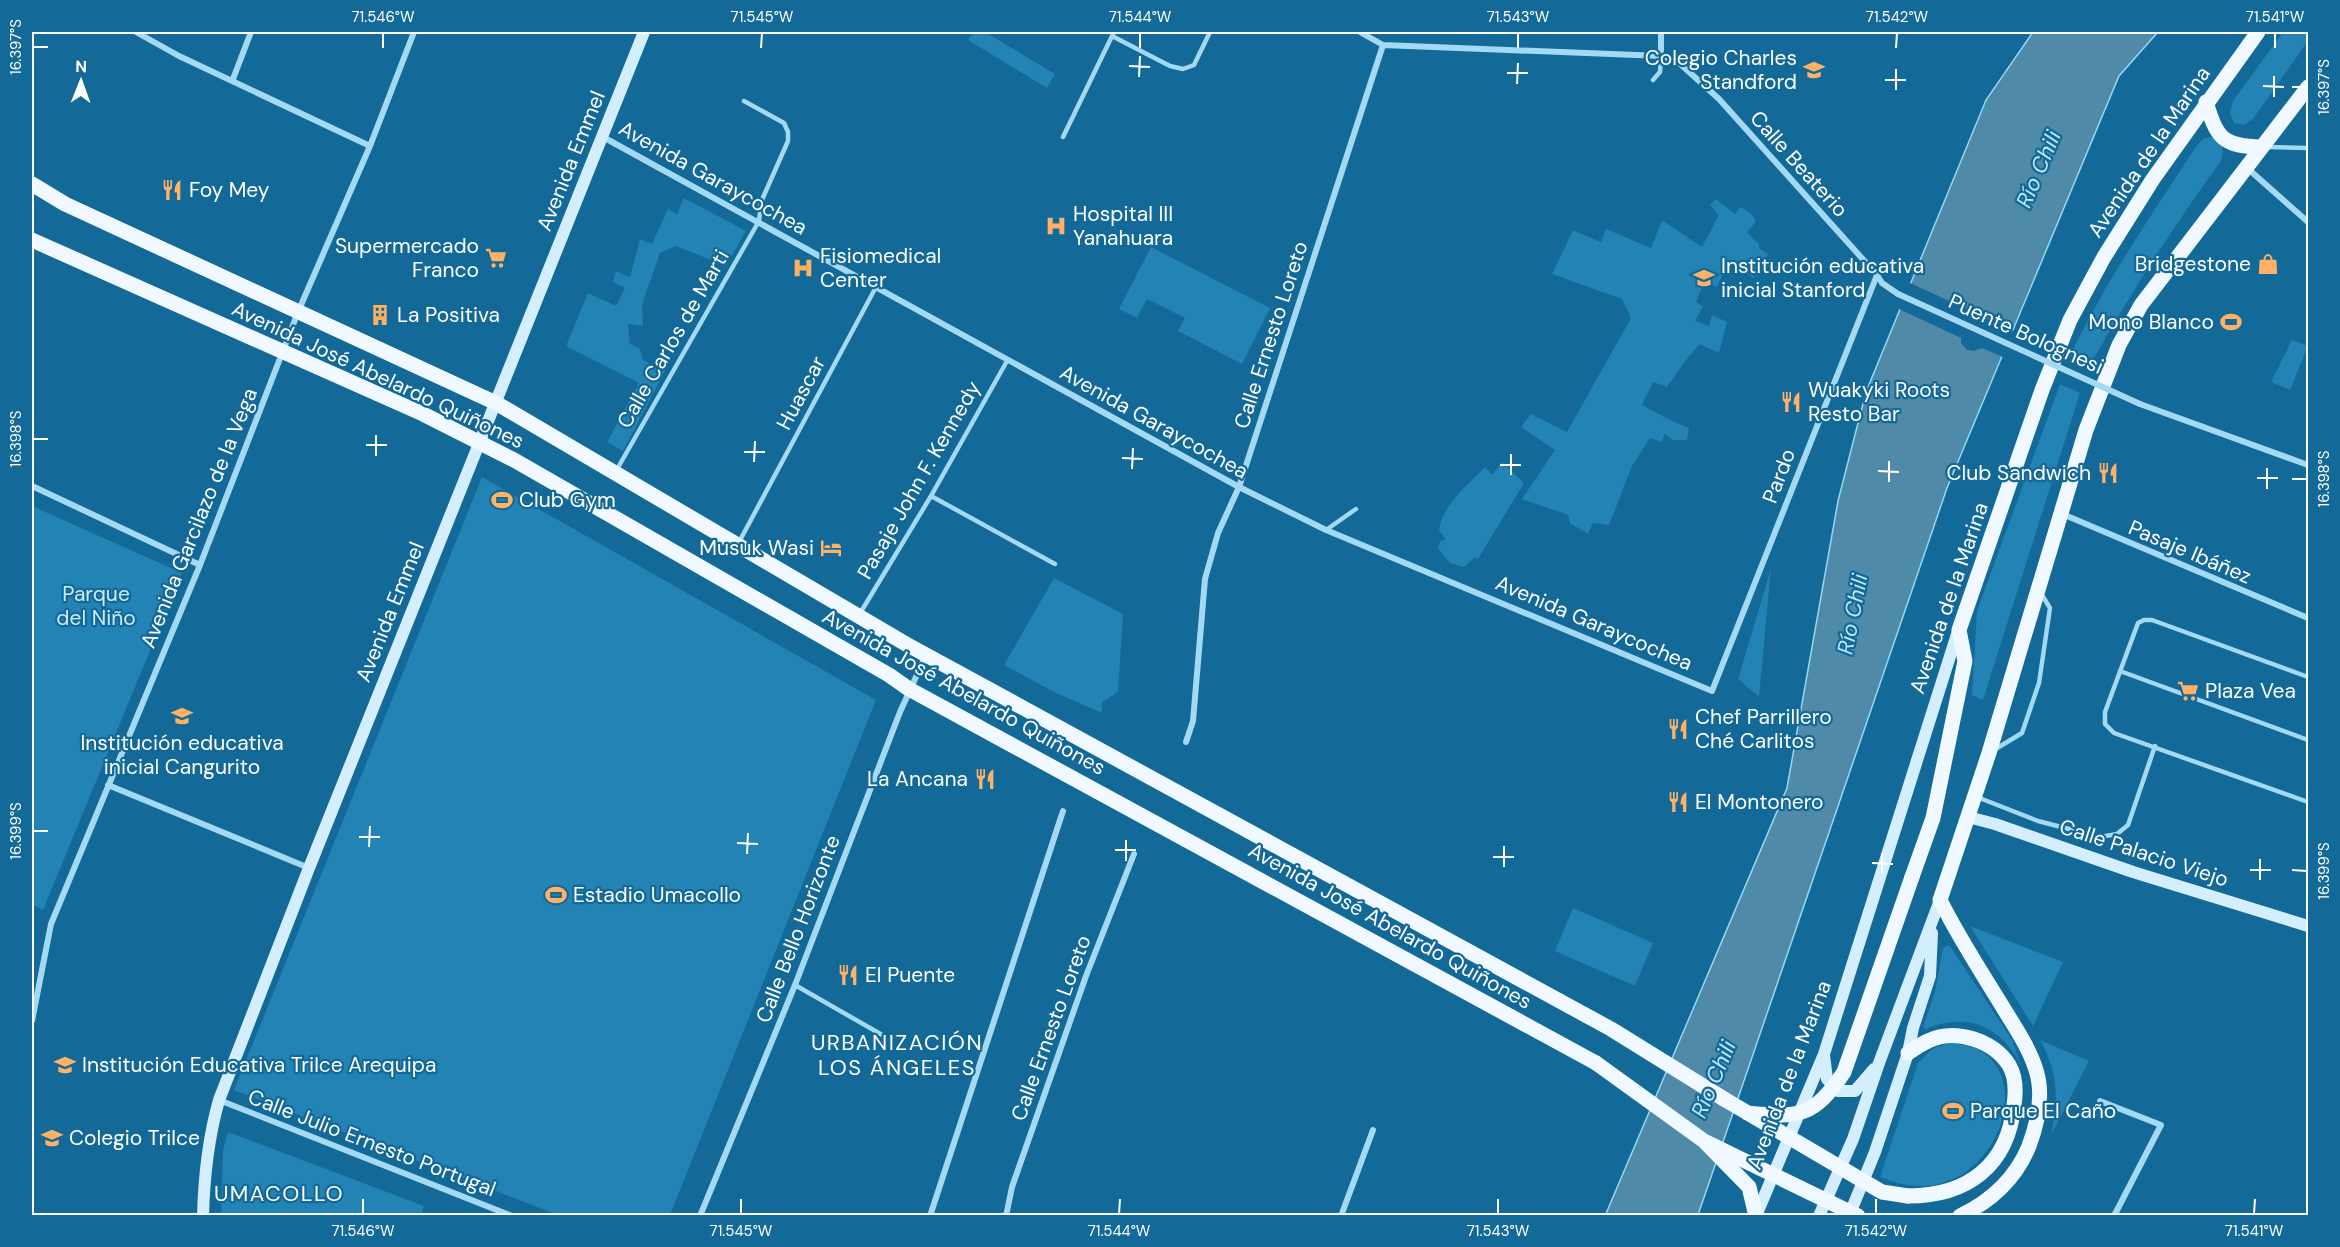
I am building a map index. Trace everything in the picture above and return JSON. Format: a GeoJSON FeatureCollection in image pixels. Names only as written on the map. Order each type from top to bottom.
{"type":"FeatureCollection","features":[{"type":"Feature","properties":{"kind":"main road","name":"Avenida de la Marina"},"geometry":{"type":"LineString","coordinates":[[1959,630],[2042,390],[2070,320],[2104,257],[2153,179],[2258,32]]}},
{"type":"Feature","properties":{"kind":"main road"},"geometry":{"type":"LineString","coordinates":[[1960,1215],[1990,1198],[2022,1164],[2038,1118],[2039,1086],[2036,1070],[2027,1047],[1957,933],[1941,900],[1989,753],[2060,513],[2086,429],[2119,345],[2141,305],[2308,87]]}},
{"type":"Feature","properties":{"kind":"main road"},"geometry":{"type":"LineString","coordinates":[[2206,102],[2214,128],[2225,140],[2240,147],[2261,147]]}},
{"type":"Feature","properties":{"kind":"main road","name":"Avenida José Abelardo Quiñones"},"geometry":{"type":"LineString","coordinates":[[32,184],[65,204],[496,403],[926,655],[1611,1029],[1747,1113],[1882,1192],[1908,1196],[1929,1196],[1949,1192],[1969,1183],[1989,1168],[2005,1142],[2013,1119],[2016,1091],[2014,1079],[2009,1065],[1994,1049],[1972,1038],[1953,1035],[1928,1041],[1908,1053]]}},
{"type":"Feature","properties":{"kind":"main road","name":"Avenida José Abelardo Quiñones"},"geometry":{"type":"LineString","coordinates":[[32,240],[423,414],[479,445],[524,466],[879,669],[909,689],[1596,1062],[1704,1141],[1858,1215]]}},
{"type":"Feature","properties":{"kind":"main road"},"geometry":{"type":"LineString","coordinates":[[1747,1113],[1792,1115],[1814,1107],[1830,1093],[1844,1072],[1933,818],[1965,661],[1959,630]]}},
{"type":"Feature","properties":{"kind":"main road"},"geometry":{"type":"LineString","coordinates":[[1704,1141],[1749,1187],[1756,1215]]}},
{"type":"Feature","properties":{"kind":"street"},"geometry":{"type":"LineString","coordinates":[[136,32],[179,56],[233,79],[370,146]]}},
{"type":"Feature","properties":{"kind":"street"},"geometry":{"type":"LineString","coordinates":[[233,79],[251,32]]}},
{"type":"Feature","properties":{"kind":"street","name":"Avenida Garcilazo de la Vega"},"geometry":{"type":"LineString","coordinates":[[32,1021],[51,924],[200,565],[282,351],[370,146],[414,32]]}},
{"type":"Feature","properties":{"kind":"street","name":"Avenida Emmel"},"geometry":{"type":"LineString","coordinates":[[203,1215],[206,1164],[211,1129],[219,1100],[309,868],[644,32]]}},
{"type":"Feature","properties":{"kind":"street"},"geometry":{"type":"LineString","coordinates":[[1360,32],[1383,45],[1661,56],[1661,32]]}},
{"type":"Feature","properties":{"kind":"street","name":"Calle Ernesto Loreto"},"geometry":{"type":"LineString","coordinates":[[1186,742],[1193,721],[1205,579],[1218,534],[1239,487],[1383,45]]}},
{"type":"Feature","properties":{"kind":"street","name":"Calle Beaterio"},"geometry":{"type":"LineString","coordinates":[[1661,56],[1677,61],[1719,99],[1882,283],[1898,294]]}},
{"type":"Feature","properties":{"kind":"street","name":"Avenida Garaycochea"},"geometry":{"type":"LineString","coordinates":[[602,136],[1239,487],[1326,530],[1712,691]]}},
{"type":"Feature","properties":{"kind":"street"},"geometry":{"type":"LineString","coordinates":[[2246,166],[2308,222]]}},
{"type":"Feature","properties":{"kind":"street","name":"Pardo"},"geometry":{"type":"LineString","coordinates":[[1712,691],[1877,275]]}},
{"type":"Feature","properties":{"kind":"street","name":"Puente Bolognesi"},"geometry":{"type":"LineString","coordinates":[[1898,294],[2140,404],[2308,465]]}},
{"type":"Feature","properties":{"kind":"street"},"geometry":{"type":"LineString","coordinates":[[32,486],[200,565]]}},
{"type":"Feature","properties":{"kind":"street","name":"Pasaje Ibáñez"},"geometry":{"type":"LineString","coordinates":[[2060,513],[2308,618]]}},
{"type":"Feature","properties":{"kind":"street","name":"Avenida de la Marina"},"geometry":{"type":"LineString","coordinates":[[1756,1215],[1824,1054],[1959,630]]}},
{"type":"Feature","properties":{"kind":"street","name":"Calle Bello Horizonte"},"geometry":{"type":"LineString","coordinates":[[700,1215],[795,986],[909,689],[926,655]]}},
{"type":"Feature","properties":{"kind":"street"},"geometry":{"type":"LineString","coordinates":[[108,785],[309,868]]}},
{"type":"Feature","properties":{"kind":"street"},"geometry":{"type":"LineString","coordinates":[[930,1215],[1063,811]]}},
{"type":"Feature","properties":{"kind":"street","name":"Calle Palacio Viejo"},"geometry":{"type":"LineString","coordinates":[[1968,817],[2196,892],[2308,926]]}},
{"type":"Feature","properties":{"kind":"street","name":"Calle Ernesto Loreto"},"geometry":{"type":"LineString","coordinates":[[1006,1215],[1012,1187],[1082,987],[1134,854]]}},
{"type":"Feature","properties":{"kind":"street"},"geometry":{"type":"LineString","coordinates":[[1819,1215],[1853,1140],[1879,1063],[1941,900]]}},
{"type":"Feature","properties":{"kind":"street"},"geometry":{"type":"LineString","coordinates":[[1850,1215],[1875,1152],[1908,1053],[1913,1028],[1930,976],[1933,920]]}},
{"type":"Feature","properties":{"kind":"street"},"geometry":{"type":"LineString","coordinates":[[1824,1054],[1827,1079],[1838,1091],[1855,1091],[1879,1063]]}},
{"type":"Feature","properties":{"kind":"street","name":"Calle Julio Ernesto Portugal"},"geometry":{"type":"LineString","coordinates":[[219,1100],[512,1215]]}},
{"type":"Feature","properties":{"kind":"street"},"geometry":{"type":"LineString","coordinates":[[2100,1101],[2161,1125],[2114,1215]]}},
{"type":"Feature","properties":{"kind":"street"},"geometry":{"type":"LineString","coordinates":[[1341,1215],[1373,1130]]}},
{"type":"Feature","properties":{"kind":"lane"},"geometry":{"type":"LineString","coordinates":[[1063,136],[1113,34],[1170,66],[1183,69],[1194,65],[1210,33],[1201,32]]}},
{"type":"Feature","properties":{"kind":"lane"},"geometry":{"type":"LineString","coordinates":[[1653,80],[1660,72],[1661,56]]}},
{"type":"Feature","properties":{"kind":"lane","name":"Calle Carlos de Marti"},"geometry":{"type":"LineString","coordinates":[[615,474],[759,221],[761,202],[789,136],[784,123],[744,101]]}},
{"type":"Feature","properties":{"kind":"lane"},"geometry":{"type":"LineString","coordinates":[[2261,147],[2308,148]]}},
{"type":"Feature","properties":{"kind":"lane","name":"Huascar"},"geometry":{"type":"LineString","coordinates":[[737,546],[876,287]]}},
{"type":"Feature","properties":{"kind":"lane","name":"Pasaje John F. Kennedy"},"geometry":{"type":"LineString","coordinates":[[858,616],[931,496],[1007,360]]}},
{"type":"Feature","properties":{"kind":"lane"},"geometry":{"type":"LineString","coordinates":[[931,496],[1055,564]]}},
{"type":"Feature","properties":{"kind":"lane"},"geometry":{"type":"LineString","coordinates":[[1326,530],[1356,509]]}},
{"type":"Feature","properties":{"kind":"lane"},"geometry":{"type":"LineString","coordinates":[[1989,753],[2022,733],[2039,683],[2050,608],[2037,589]]}},
{"type":"Feature","properties":{"kind":"lane"},"geometry":{"type":"LineString","coordinates":[[2308,677],[2152,620],[2144,620],[2138,623],[2105,712],[2105,724],[2114,733],[2308,801]]}},
{"type":"Feature","properties":{"kind":"lane"},"geometry":{"type":"LineString","coordinates":[[2120,671],[2308,740]]}},
{"type":"Feature","properties":{"kind":"lane"},"geometry":{"type":"LineString","coordinates":[[1974,796],[2038,821],[2100,837],[2117,834],[2128,825],[2155,746]]}},
{"type":"Feature","properties":{"kind":"lane"},"geometry":{"type":"LineString","coordinates":[[795,986],[884,1036]]}},
{"type":"Feature","properties":{"kind":"green space"},"geometry":{"type":"Polygon","coordinates":[[[974,32],[985,32],[1055,74],[1047,88],[968,40],[974,32]]]}},
{"type":"Feature","properties":{"kind":"green space"},"geometry":{"type":"Polygon","coordinates":[[[2283,32],[2308,32],[2308,41],[2253,119],[2244,125],[2234,123],[2230,113],[2233,101],[2283,32]]]}},
{"type":"Feature","properties":{"kind":"green space"},"geometry":{"type":"Polygon","coordinates":[[[2209,137],[2220,142],[2223,153],[2221,161],[2153,261],[2090,365],[2070,356],[2098,302],[2146,223],[2197,145],[2209,137]]]}},
{"type":"Feature","properties":{"kind":"green space"},"geometry":{"type":"Polygon","coordinates":[[[684,198],[746,231],[726,266],[676,246],[660,253],[642,305],[643,326],[628,324],[630,344],[639,348],[643,360],[665,371],[623,451],[607,442],[639,383],[566,346],[588,293],[616,306],[625,288],[613,282],[616,271],[630,277],[640,239],[652,244],[668,209],[677,214],[684,198]]]}},
{"type":"Feature","properties":{"kind":"green space"},"geometry":{"type":"Polygon","coordinates":[[[1716,199],[1735,214],[1740,207],[1752,214],[1756,222],[1747,232],[1759,244],[1759,248],[1768,254],[1753,278],[1729,260],[1717,287],[1704,282],[1696,302],[1703,306],[1695,321],[1709,326],[1712,315],[1727,322],[1719,353],[1700,344],[1667,387],[1653,382],[1642,405],[1689,428],[1687,440],[1673,440],[1665,434],[1661,442],[1650,438],[1632,466],[1609,525],[1593,523],[1588,534],[1570,523],[1568,515],[1522,499],[1555,450],[1521,427],[1531,414],[1567,432],[1631,318],[1622,299],[1552,274],[1573,230],[1601,242],[1606,229],[1651,248],[1662,220],[1702,247],[1719,215],[1710,205],[1716,199]]]}},
{"type":"Feature","properties":{"kind":"green space"},"geometry":{"type":"Polygon","coordinates":[[[1151,247],[1270,308],[1242,364],[1178,331],[1185,318],[1147,299],[1137,318],[1119,309],[1151,247]]]}},
{"type":"Feature","properties":{"kind":"green space"},"geometry":{"type":"Polygon","coordinates":[[[2292,340],[2308,346],[2290,390],[2271,382],[2292,340]]]}},
{"type":"Feature","properties":{"kind":"green space"},"geometry":{"type":"Polygon","coordinates":[[[2060,384],[2080,393],[1983,700],[1972,695],[1977,611],[2060,384]]]}},
{"type":"Feature","properties":{"kind":"green space"},"geometry":{"type":"Polygon","coordinates":[[[1502,462],[1524,483],[1478,559],[1474,558],[1464,567],[1450,563],[1438,548],[1440,541],[1446,540],[1439,530],[1445,512],[1485,467],[1492,475],[1502,462]]]}},
{"type":"Feature","properties":{"kind":"green space","name":"Estadio Umacollo"},"geometry":{"type":"Polygon","coordinates":[[[482,477],[876,700],[670,1215],[558,1215],[234,1090],[482,477]]]}},
{"type":"Feature","properties":{"kind":"green space","name":"Parque del Niño"},"geometry":{"type":"Polygon","coordinates":[[[32,506],[182,573],[43,910],[32,904],[32,506]]]}},
{"type":"Feature","properties":{"kind":"green space"},"geometry":{"type":"Polygon","coordinates":[[[1771,569],[1759,697],[1738,679],[1771,569]]]}},
{"type":"Feature","properties":{"kind":"green space"},"geometry":{"type":"Polygon","coordinates":[[[1054,578],[1123,614],[1118,692],[1102,702],[1102,713],[1056,693],[1004,665],[1054,578]]]}},
{"type":"Feature","properties":{"kind":"green space"},"geometry":{"type":"Polygon","coordinates":[[[1573,908],[1653,943],[1635,986],[1555,951],[1573,908]]]}},
{"type":"Feature","properties":{"kind":"green space"},"geometry":{"type":"Polygon","coordinates":[[[1970,926],[2063,962],[2033,1026],[1970,926]]]}},
{"type":"Feature","properties":{"kind":"green space"},"geometry":{"type":"Polygon","coordinates":[[[1950,946],[2012,1040],[2022,1068],[2005,1042],[1983,1026],[1956,1022],[1926,1029],[1923,1027],[1935,992],[1943,948],[1950,946]]]}},
{"type":"Feature","properties":{"kind":"green space"},"geometry":{"type":"Polygon","coordinates":[[[2040,1040],[2089,1061],[2051,1135],[2056,1098],[2054,1075],[2040,1040]]]}},
{"type":"Feature","properties":{"kind":"green space","name":"Parque El Caño"},"geometry":{"type":"Polygon","coordinates":[[[1949,1043],[1978,1050],[1997,1066],[2005,1089],[2003,1115],[1993,1141],[1975,1164],[1951,1180],[1915,1186],[1880,1177],[1918,1063],[1932,1049],[1949,1043]]]}},
{"type":"Feature","properties":{"kind":"green space"},"geometry":{"type":"Polygon","coordinates":[[[228,1132],[424,1206],[421,1215],[221,1215],[223,1150],[228,1132]]]}},
{"type":"Feature","properties":{"kind":"water","name":"Río Chili"},"geometry":{"type":"Polygon","coordinates":[[[2033,32],[2158,32],[2119,76],[1947,488],[1698,1215],[1605,1216],[1787,788],[1838,501],[1866,392],[1986,100],[2033,32]]]}},
{"type":"Feature","properties":{"kind":"pier"},"geometry":{"type":"Polygon","coordinates":[[[1908,282],[2016,332],[2005,358],[1982,348],[1974,351],[1967,350],[1961,343],[1961,338],[1897,308],[1908,282]]]}},
{"type":"Feature","properties":{"kind":"place","name":"Colegio Charles Standford"},"geometry":{"type":"Point","coordinates":[1814,70]}},
{"type":"Feature","properties":{"kind":"place","name":"Foy Mey"},"geometry":{"type":"Point","coordinates":[172,190]}},
{"type":"Feature","properties":{"kind":"place","name":"Hospital III Yanahuara"},"geometry":{"type":"Point","coordinates":[1056,226]}},
{"type":"Feature","properties":{"kind":"place","name":"Supermercado Franco"},"geometry":{"type":"Point","coordinates":[496,258]}},
{"type":"Feature","properties":{"kind":"place","name":"Bridgestone"},"geometry":{"type":"Point","coordinates":[2268,264]}},
{"type":"Feature","properties":{"kind":"place","name":"Fisiomedical Center"},"geometry":{"type":"Point","coordinates":[803,268]}},
{"type":"Feature","properties":{"kind":"place","name":"Institución educativa inicial Stanford"},"geometry":{"type":"Point","coordinates":[1704,278]}},
{"type":"Feature","properties":{"kind":"place","name":"La Positiva"},"geometry":{"type":"Point","coordinates":[380,315]}},
{"type":"Feature","properties":{"kind":"place","name":"Mono Blanco"},"geometry":{"type":"Point","coordinates":[2231,322]}},
{"type":"Feature","properties":{"kind":"place","name":"Wuakyki Roots Resto Bar"},"geometry":{"type":"Point","coordinates":[1791,402]}},
{"type":"Feature","properties":{"kind":"place","name":"Club Sandwich"},"geometry":{"type":"Point","coordinates":[2108,473]}},
{"type":"Feature","properties":{"kind":"place","name":"Club Gym"},"geometry":{"type":"Point","coordinates":[502,500]}},
{"type":"Feature","properties":{"kind":"place","name":"Musuk Wasi"},"geometry":{"type":"Point","coordinates":[831,548]}},
{"type":"Feature","properties":{"kind":"place","name":"Plaza Vea"},"geometry":{"type":"Point","coordinates":[2188,691]}},
{"type":"Feature","properties":{"kind":"place","name":"Institución educativa inicial Cangurito"},"geometry":{"type":"Point","coordinates":[182,716]}},
{"type":"Feature","properties":{"kind":"place","name":"Chef Parrillero Ché Carlitos"},"geometry":{"type":"Point","coordinates":[1678,729]}},
{"type":"Feature","properties":{"kind":"place","name":"La Ancana"},"geometry":{"type":"Point","coordinates":[985,779]}},
{"type":"Feature","properties":{"kind":"place","name":"El Montonero"},"geometry":{"type":"Point","coordinates":[1678,802]}},
{"type":"Feature","properties":{"kind":"place","name":"Estadio Umacollo"},"geometry":{"type":"Point","coordinates":[556,895]}},
{"type":"Feature","properties":{"kind":"place","name":"El Puente"},"geometry":{"type":"Point","coordinates":[848,975]}},
{"type":"Feature","properties":{"kind":"place","name":"Institución Educativa Trilce Arequipa"},"geometry":{"type":"Point","coordinates":[65,1065]}},
{"type":"Feature","properties":{"kind":"place","name":"Parque El Caño"},"geometry":{"type":"Point","coordinates":[1953,1111]}},
{"type":"Feature","properties":{"kind":"place","name":"Colegio Trilce"},"geometry":{"type":"Point","coordinates":[52,1138]}},
{"type":"Feature","properties":{"kind":"district","name":"URBANIZACIÓN LOS ÁNGELES"},"geometry":{"type":"Point","coordinates":[897,1054]}},
{"type":"Feature","properties":{"kind":"district","name":"UMACOLLO"},"geometry":{"type":"Point","coordinates":[279,1193]}}]}
